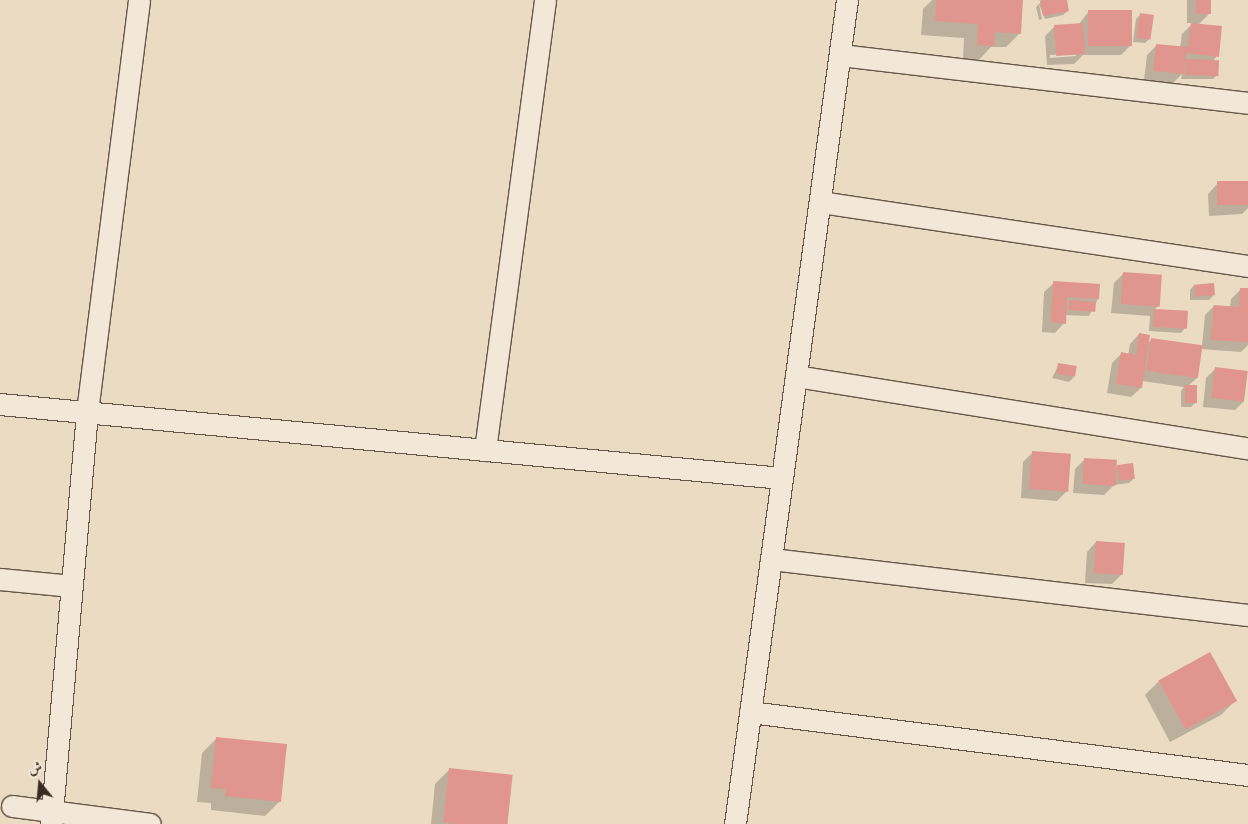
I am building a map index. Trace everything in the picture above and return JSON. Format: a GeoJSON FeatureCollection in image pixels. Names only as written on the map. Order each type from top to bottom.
{"type":"FeatureCollection","features":[{"type":"Feature","properties":{"kind":"street"},"geometry":{"type":"LineString","coordinates":[[52,818],[87,412],[139,0]]}},
{"type":"Feature","properties":{"kind":"street"},"geometry":{"type":"LineString","coordinates":[[485,450],[545,0]]}},
{"type":"Feature","properties":{"kind":"street"},"geometry":{"type":"LineString","coordinates":[[735,824],[847,0]]}},
{"type":"Feature","properties":{"kind":"street"},"geometry":{"type":"LineString","coordinates":[[840,56],[1248,103]]}},
{"type":"Feature","properties":{"kind":"street"},"geometry":{"type":"LineString","coordinates":[[820,202],[1248,266]]}},
{"type":"Feature","properties":{"kind":"street"},"geometry":{"type":"LineString","coordinates":[[796,376],[1248,448]]}},
{"type":"Feature","properties":{"kind":"street"},"geometry":{"type":"LineString","coordinates":[[0,404],[782,478]]}},
{"type":"Feature","properties":{"kind":"street"},"geometry":{"type":"LineString","coordinates":[[771,558],[1248,615]]}},
{"type":"Feature","properties":{"kind":"street"},"geometry":{"type":"LineString","coordinates":[[0,579],[72,586]]}},
{"type":"Feature","properties":{"kind":"street"},"geometry":{"type":"LineString","coordinates":[[750,712],[1248,775]]}},
{"type":"Feature","properties":{"kind":"street"},"geometry":{"type":"LineString","coordinates":[[12,806],[52,818],[150,824]]}},
{"type":"Feature","properties":{"kind":"building"},"geometry":{"type":"Polygon","coordinates":[[[936,0],[1023,0],[1021,34],[995,32],[994,46],[977,45],[978,24],[935,21],[936,0]]]}},
{"type":"Feature","properties":{"kind":"building"},"geometry":{"type":"Polygon","coordinates":[[[1067,0],[1069,11],[1043,16],[1040,1],[1067,0]]]}},
{"type":"Feature","properties":{"kind":"building"},"geometry":{"type":"Polygon","coordinates":[[[1196,0],[1211,0],[1211,14],[1196,14],[1196,0]]]}},
{"type":"Feature","properties":{"kind":"building"},"geometry":{"type":"Polygon","coordinates":[[[1088,10],[1132,10],[1132,46],[1088,46],[1088,10]]]}},
{"type":"Feature","properties":{"kind":"building"},"geometry":{"type":"Polygon","coordinates":[[[1140,13],[1154,15],[1150,40],[1137,38],[1140,13]]]}},
{"type":"Feature","properties":{"kind":"building"},"geometry":{"type":"Polygon","coordinates":[[[1083,23],[1085,54],[1056,56],[1054,25],[1083,23]]]}},
{"type":"Feature","properties":{"kind":"building"},"geometry":{"type":"Polygon","coordinates":[[[1191,23],[1222,26],[1219,57],[1186,53],[1184,74],[1153,71],[1156,44],[1188,47],[1191,23]]]}},
{"type":"Feature","properties":{"kind":"building"},"geometry":{"type":"Polygon","coordinates":[[[1186,59],[1219,60],[1218,76],[1185,75],[1186,59]]]}},
{"type":"Feature","properties":{"kind":"building"},"geometry":{"type":"Polygon","coordinates":[[[1217,181],[1248,181],[1248,205],[1217,205],[1217,181]]]}},
{"type":"Feature","properties":{"kind":"building"},"geometry":{"type":"Polygon","coordinates":[[[1123,272],[1162,275],[1160,307],[1121,304],[1123,272]]]}},
{"type":"Feature","properties":{"kind":"building"},"geometry":{"type":"Polygon","coordinates":[[[1053,281],[1100,284],[1099,299],[1067,297],[1066,324],[1051,322],[1053,281]]]}},
{"type":"Feature","properties":{"kind":"building"},"geometry":{"type":"Polygon","coordinates":[[[1214,283],[1215,295],[1195,297],[1194,285],[1214,283]]]}},
{"type":"Feature","properties":{"kind":"building"},"geometry":{"type":"Polygon","coordinates":[[[1240,288],[1248,288],[1248,342],[1211,340],[1214,305],[1239,307],[1240,288]]]}},
{"type":"Feature","properties":{"kind":"building"},"geometry":{"type":"Polygon","coordinates":[[[1069,300],[1096,302],[1095,312],[1068,310],[1069,300]]]}},
{"type":"Feature","properties":{"kind":"building"},"geometry":{"type":"Polygon","coordinates":[[[1154,309],[1188,311],[1187,329],[1153,327],[1154,309]]]}},
{"type":"Feature","properties":{"kind":"building"},"geometry":{"type":"Polygon","coordinates":[[[1139,333],[1150,335],[1142,388],[1116,384],[1121,352],[1136,355],[1139,333]]]}},
{"type":"Feature","properties":{"kind":"building"},"geometry":{"type":"Polygon","coordinates":[[[1151,338],[1202,345],[1198,378],[1146,371],[1151,338]]]}},
{"type":"Feature","properties":{"kind":"building"},"geometry":{"type":"Polygon","coordinates":[[[1058,363],[1077,366],[1075,377],[1056,374],[1058,363]]]}},
{"type":"Feature","properties":{"kind":"building"},"geometry":{"type":"Polygon","coordinates":[[[1215,367],[1248,371],[1244,402],[1211,398],[1215,367]]]}},
{"type":"Feature","properties":{"kind":"building"},"geometry":{"type":"Polygon","coordinates":[[[1185,385],[1197,385],[1197,403],[1185,403],[1185,385]]]}},
{"type":"Feature","properties":{"kind":"building"},"geometry":{"type":"Polygon","coordinates":[[[1032,451],[1071,454],[1068,492],[1029,489],[1032,451]]]}},
{"type":"Feature","properties":{"kind":"building"},"geometry":{"type":"Polygon","coordinates":[[[1084,458],[1117,460],[1116,486],[1083,484],[1084,458]]]}},
{"type":"Feature","properties":{"kind":"building"},"geometry":{"type":"Polygon","coordinates":[[[1133,463],[1135,479],[1119,481],[1117,465],[1133,463]]]}},
{"type":"Feature","properties":{"kind":"building"},"geometry":{"type":"Polygon","coordinates":[[[1096,541],[1125,543],[1123,575],[1094,573],[1096,541]]]}},
{"type":"Feature","properties":{"kind":"building"},"geometry":{"type":"Polygon","coordinates":[[[1210,652],[1237,701],[1186,730],[1158,681],[1210,652]]]}},
{"type":"Feature","properties":{"kind":"building"},"geometry":{"type":"Polygon","coordinates":[[[216,737],[287,744],[281,802],[225,796],[225,789],[211,788],[216,737]]]}},
{"type":"Feature","properties":{"kind":"building"},"geometry":{"type":"Polygon","coordinates":[[[449,768],[513,775],[507,824],[443,823],[449,768]]]}}]}
